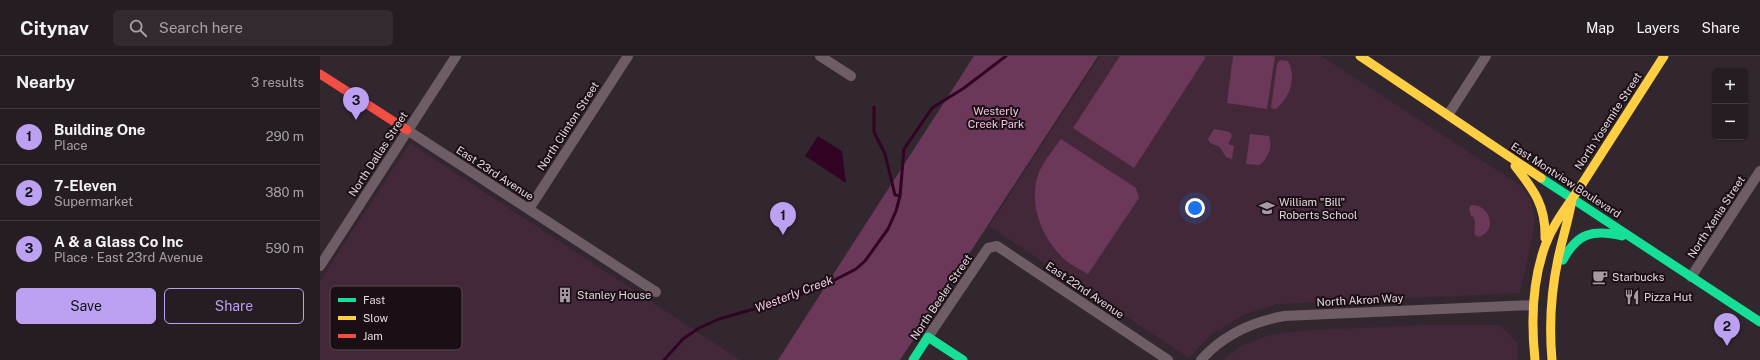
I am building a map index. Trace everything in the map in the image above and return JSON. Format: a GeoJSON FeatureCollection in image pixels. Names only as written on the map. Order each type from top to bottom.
{"type":"FeatureCollection","features":[{"type":"Feature","properties":{"kind":"main road","name":"East Montview Boulevard"},"geometry":{"type":"LineString","coordinates":[[1360,56],[1506,156],[1760,322]]}},
{"type":"Feature","properties":{"kind":"main road","name":"North Yosemite Street"},"geometry":{"type":"LineString","coordinates":[[1544,248],[1550,231],[1561,211],[1572,199],[1664,56]]}},
{"type":"Feature","properties":{"kind":"main road","name":"East 23rd Avenue"},"geometry":{"type":"LineString","coordinates":[[320,74],[407,130]]}},
{"type":"Feature","properties":{"kind":"main road"},"geometry":{"type":"LineString","coordinates":[[1506,156],[1531,186],[1544,211],[1546,226],[1544,248],[1537,276],[1533,305],[1535,360]]}},
{"type":"Feature","properties":{"kind":"main road"},"geometry":{"type":"LineString","coordinates":[[1552,360],[1550,321],[1553,283],[1559,253],[1570,217],[1572,199]]}},
{"type":"Feature","properties":{"kind":"main road"},"geometry":{"type":"LineString","coordinates":[[1553,283],[1566,252],[1575,242],[1585,235],[1606,232],[1634,239]]}},
{"type":"Feature","properties":{"kind":"main road"},"geometry":{"type":"LineString","coordinates":[[928,337],[963,360]]}},
{"type":"Feature","properties":{"kind":"main road","name":"North Beeler Street"},"geometry":{"type":"LineString","coordinates":[[913,360],[928,337]]}},
{"type":"Feature","properties":{"kind":"street","name":"North Dallas Street"},"geometry":{"type":"LineString","coordinates":[[320,266],[456,56]]}},
{"type":"Feature","properties":{"kind":"street","name":"North Clinton Street"},"geometry":{"type":"LineString","coordinates":[[529,209],[628,56]]}},
{"type":"Feature","properties":{"kind":"street"},"geometry":{"type":"LineString","coordinates":[[820,56],[851,76]]}},
{"type":"Feature","properties":{"kind":"street"},"geometry":{"type":"LineString","coordinates":[[1448,115],[1486,56]]}},
{"type":"Feature","properties":{"kind":"street","name":"East 23rd Avenue"},"geometry":{"type":"LineString","coordinates":[[407,130],[656,292]]}},
{"type":"Feature","properties":{"kind":"street","name":"North Xenia Street"},"geometry":{"type":"LineString","coordinates":[[1691,277],[1760,171]]}},
{"type":"Feature","properties":{"kind":"street","name":"East 22nd Avenue"},"geometry":{"type":"LineString","coordinates":[[988,248],[997,246],[1168,360]]}},
{"type":"Feature","properties":{"kind":"street","name":"North Beeler Street"},"geometry":{"type":"LineString","coordinates":[[928,337],[988,248]]}},
{"type":"Feature","properties":{"kind":"street","name":"North Akron Way"},"geometry":{"type":"LineString","coordinates":[[1201,360],[1219,342],[1234,332],[1251,324],[1284,316],[1533,305]]}},
{"type":"Feature","properties":{"kind":"shaded area","name":"William \"Bill\" Roberts School"},"geometry":{"type":"Polygon","coordinates":[[[1100,56],[1321,56],[1521,186],[1530,199],[1535,218],[1520,293],[1278,304],[1245,314],[1212,334],[1189,358],[989,226],[1100,56]]]}},
{"type":"Feature","properties":{"kind":"shaded area"},"geometry":{"type":"Polygon","coordinates":[[[818,136],[842,151],[846,183],[805,156],[818,136]]]}},
{"type":"Feature","properties":{"kind":"shaded area"},"geometry":{"type":"Polygon","coordinates":[[[410,143],[740,360],[320,360],[320,281],[410,143]]]}},
{"type":"Feature","properties":{"kind":"shaded area"},"geometry":{"type":"Polygon","coordinates":[[[1429,325],[1499,325],[1517,342],[1517,360],[1223,360],[1241,346],[1270,335],[1311,330],[1429,325]]]}},
{"type":"Feature","properties":{"kind":"green space","name":"Westerly Creek Park"},"geometry":{"type":"Polygon","coordinates":[[[974,56],[1098,56],[900,360],[778,360],[974,56]]]}},
{"type":"Feature","properties":{"kind":"green space"},"geometry":{"type":"Polygon","coordinates":[[[1120,56],[1206,57],[1134,168],[1073,128],[1120,56]]]}},
{"type":"Feature","properties":{"kind":"green space"},"geometry":{"type":"Polygon","coordinates":[[[1233,56],[1275,56],[1267,109],[1227,103],[1233,56]]]}},
{"type":"Feature","properties":{"kind":"green space"},"geometry":{"type":"Polygon","coordinates":[[[1280,60],[1288,61],[1291,67],[1292,80],[1291,87],[1285,99],[1276,109],[1271,108],[1277,64],[1280,60]]]}},
{"type":"Feature","properties":{"kind":"green space"},"geometry":{"type":"Polygon","coordinates":[[[1214,129],[1230,132],[1232,136],[1228,144],[1234,146],[1232,159],[1226,157],[1220,147],[1210,143],[1208,139],[1214,129]]]}},
{"type":"Feature","properties":{"kind":"green space"},"geometry":{"type":"Polygon","coordinates":[[[1250,134],[1269,136],[1269,152],[1259,165],[1246,164],[1250,134]]]}},
{"type":"Feature","properties":{"kind":"green space"},"geometry":{"type":"Polygon","coordinates":[[[1061,139],[1136,188],[1139,198],[1088,274],[1066,261],[1053,247],[1038,216],[1035,194],[1039,172],[1046,159],[1061,139]]]}},
{"type":"Feature","properties":{"kind":"green space"},"geometry":{"type":"Polygon","coordinates":[[[1471,205],[1483,208],[1489,218],[1489,228],[1479,237],[1475,235],[1475,221],[1473,216],[1471,216],[1469,208],[1471,205]]]}},
{"type":"Feature","properties":{"kind":"waterway","name":"Westerly Creek"},"geometry":{"type":"LineString","coordinates":[[664,360],[683,339],[699,328],[719,319],[775,303],[819,288],[856,269],[865,261],[888,229],[896,211],[900,196],[904,149],[932,108],[964,88],[1006,56]]}},
{"type":"Feature","properties":{"kind":"waterway"},"geometry":{"type":"LineString","coordinates":[[874,107],[874,132],[885,154],[895,195],[900,196]]}},
{"type":"Feature","properties":{"kind":"traffic: fast"},"geometry":{"type":"LineString","coordinates":[[1541,178],[1760,322]]}},
{"type":"Feature","properties":{"kind":"traffic: fast"},"geometry":{"type":"LineString","coordinates":[[1563,260],[1574,244],[1587,235],[1603,233],[1622,236]]}},
{"type":"Feature","properties":{"kind":"traffic: fast"},"geometry":{"type":"LineString","coordinates":[[913,360],[928,337],[963,360]]}},
{"type":"Feature","properties":{"kind":"traffic: slow"},"geometry":{"type":"LineString","coordinates":[[1360,56],[1541,178]]}},
{"type":"Feature","properties":{"kind":"traffic: slow"},"geometry":{"type":"LineString","coordinates":[[1535,360],[1533,331],[1535,288],[1537,274],[1545,246],[1558,220],[1664,56]]}},
{"type":"Feature","properties":{"kind":"traffic: slow"},"geometry":{"type":"LineString","coordinates":[[1515,166],[1538,199],[1545,227],[1545,238]]}},
{"type":"Feature","properties":{"kind":"traffic: slow"},"geometry":{"type":"LineString","coordinates":[[1552,360],[1552,296],[1558,259],[1572,199]]}},
{"type":"Feature","properties":{"kind":"traffic: jam"},"geometry":{"type":"LineString","coordinates":[[320,74],[407,130]]}},
{"type":"Feature","properties":{"kind":"place","name":"A & a Glass Co Inc"},"geometry":{"type":"Point","coordinates":[356,120]}},
{"type":"Feature","properties":{"kind":"place","name":"William \"Bill\" Roberts School"},"geometry":{"type":"Point","coordinates":[1267,208]}},
{"type":"Feature","properties":{"kind":"place","name":"Building One"},"geometry":{"type":"Point","coordinates":[783,235]}},
{"type":"Feature","properties":{"kind":"place","name":"Starbucks"},"geometry":{"type":"Point","coordinates":[1600,277]}},
{"type":"Feature","properties":{"kind":"place","name":"Stanley House"},"geometry":{"type":"Point","coordinates":[565,295]}},
{"type":"Feature","properties":{"kind":"place","name":"Pizza Hut"},"geometry":{"type":"Point","coordinates":[1632,297]}},
{"type":"Feature","properties":{"kind":"place","name":"7-Eleven"},"geometry":{"type":"Point","coordinates":[1727,346]}}]}
